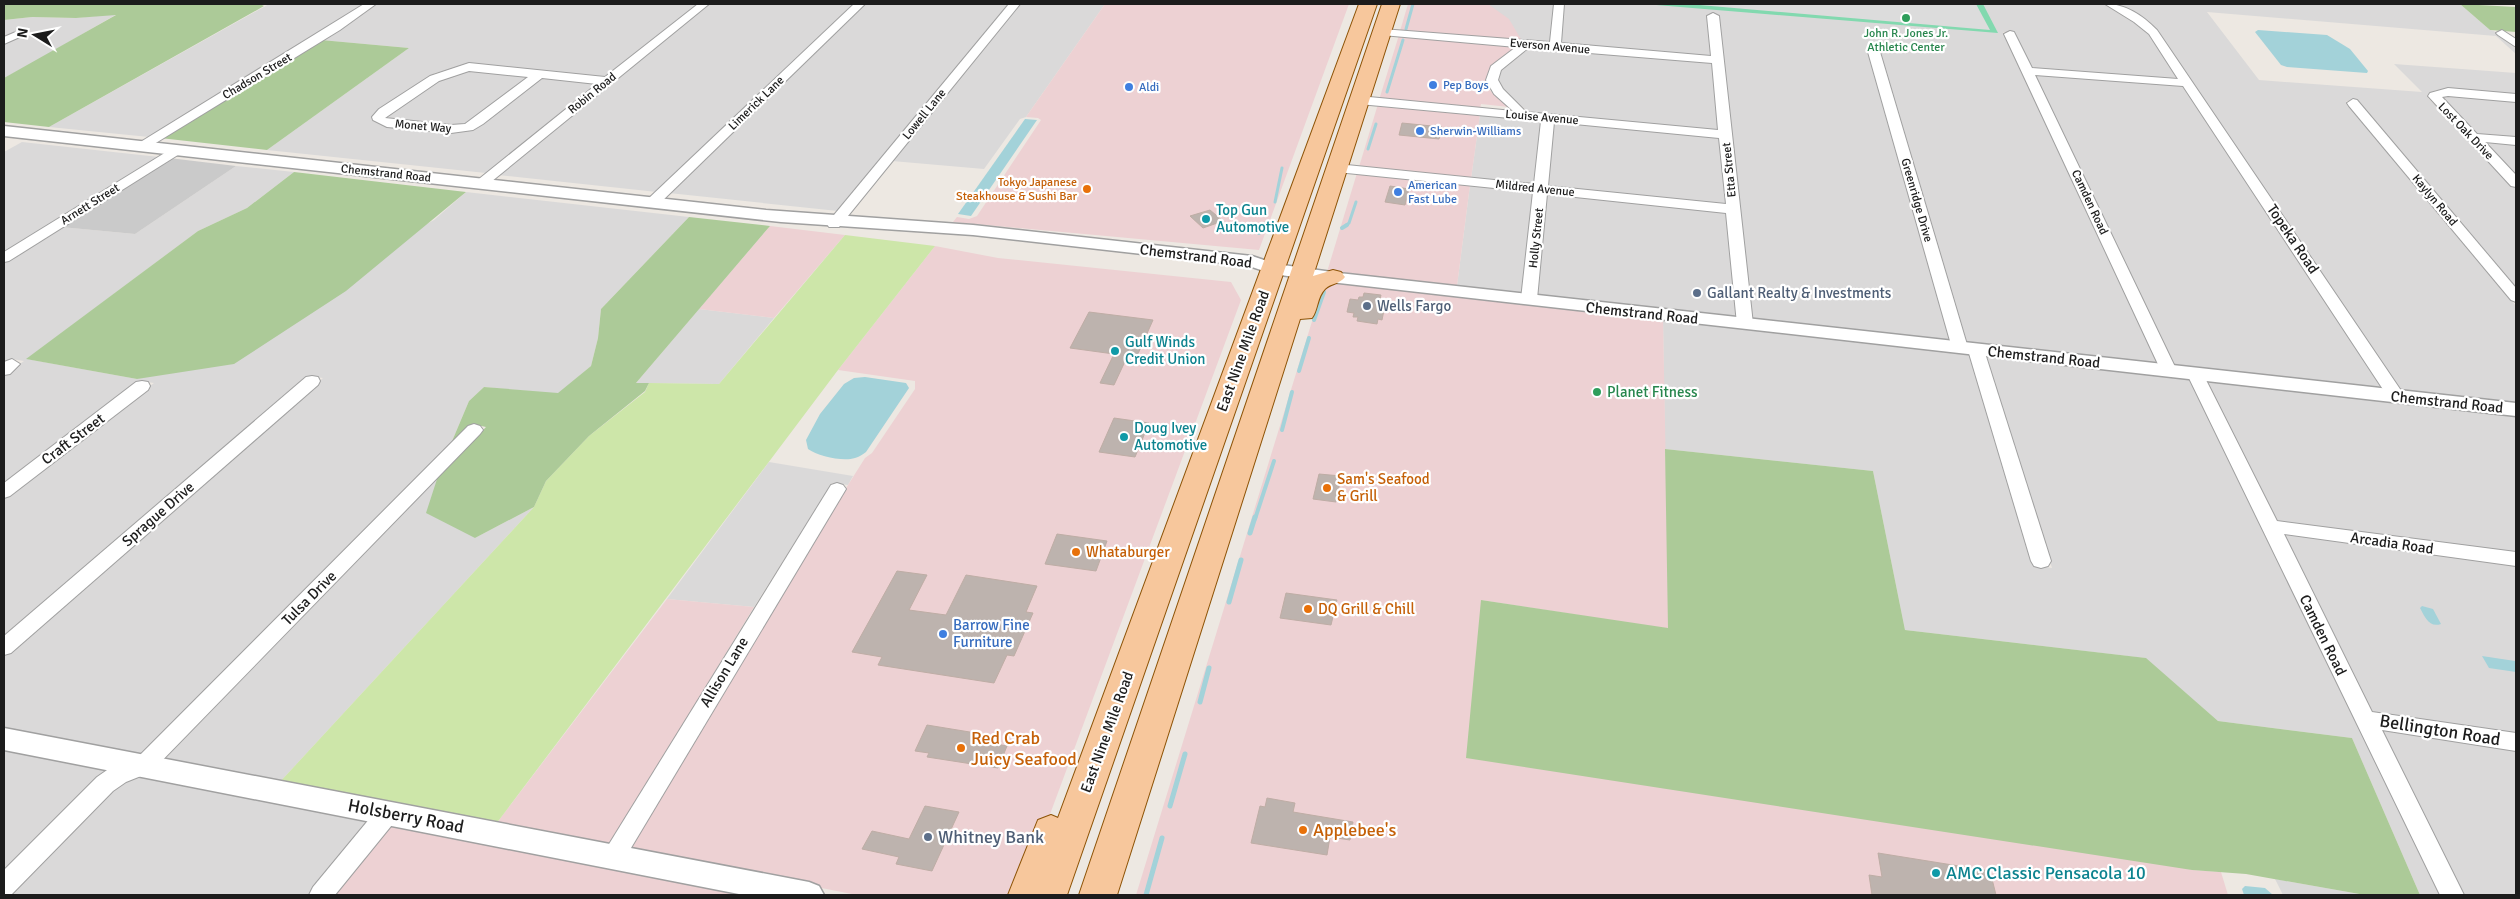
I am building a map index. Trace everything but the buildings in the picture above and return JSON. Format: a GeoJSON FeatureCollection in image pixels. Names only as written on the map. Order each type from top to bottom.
{"type":"FeatureCollection","features":[{"type":"Feature","properties":{"kind":"main road"},"geometry":{"type":"LineString","coordinates":[[1157,715],[1156,674],[1286,290],[1288,279],[1258,267],[1270,247],[1331,84],[1342,65],[1343,52],[1361,4]]}},
{"type":"Feature","properties":{"kind":"main road","name":"East Nine Mile Road"},"geometry":{"type":"LineString","coordinates":[[1048,895],[1251,331],[1258,267],[1321,133],[1342,65],[1368,4]]}},
{"type":"Feature","properties":{"kind":"main road"},"geometry":{"type":"LineString","coordinates":[[1382,32],[1376,25],[1383,4]]}},
{"type":"Feature","properties":{"kind":"main road","name":"East Nine Mile Road"},"geometry":{"type":"LineString","coordinates":[[1098,895],[1391,4]]}},
{"type":"Feature","properties":{"kind":"main road"},"geometry":{"type":"LineString","coordinates":[[1342,65],[1349,78],[1346,90],[1359,100]]}},
{"type":"Feature","properties":{"kind":"main road"},"geometry":{"type":"LineString","coordinates":[[1303,272],[1291,265],[1290,250],[1325,152],[1321,133]]}},
{"type":"Feature","properties":{"kind":"main road"},"geometry":{"type":"LineString","coordinates":[[1259,406],[1283,376],[1308,296],[1323,278],[1333,277]]}},
{"type":"Feature","properties":{"kind":"main road"},"geometry":{"type":"LineString","coordinates":[[1236,439],[1232,434],[1232,422],[1255,356],[1251,331]]}},
{"type":"Feature","properties":{"kind":"main road"},"geometry":{"type":"LineString","coordinates":[[1200,544],[1193,534],[1206,491],[1211,463],[1207,452]]}},
{"type":"Feature","properties":{"kind":"main road"},"geometry":{"type":"LineString","coordinates":[[1027,895],[1129,623],[1164,573]]}},
{"type":"Feature","properties":{"kind":"main road"},"geometry":{"type":"LineString","coordinates":[[1065,895],[1168,605],[1164,573]]}},
{"type":"Feature","properties":{"kind":"street","name":"Chadson Street"},"geometry":{"type":"LineString","coordinates":[[141,146],[371,4]]}},
{"type":"Feature","properties":{"kind":"street","name":"Robin Road"},"geometry":{"type":"LineString","coordinates":[[480,183],[704,4]]}},
{"type":"Feature","properties":{"kind":"street","name":"Limerick Lane"},"geometry":{"type":"LineString","coordinates":[[653,202],[860,4]]}},
{"type":"Feature","properties":{"kind":"street","name":"Lowell Lane"},"geometry":{"type":"LineString","coordinates":[[836,222],[1015,4]]}},
{"type":"Feature","properties":{"kind":"street"},"geometry":{"type":"LineString","coordinates":[[1555,46],[1559,4]]}},
{"type":"Feature","properties":{"kind":"street","name":"Topeka Road"},"geometry":{"type":"LineString","coordinates":[[2110,4],[2144,23],[2188,83],[2396,396]]}},
{"type":"Feature","properties":{"kind":"street","name":"Etta Street"},"geometry":{"type":"LineString","coordinates":[[1713,16],[1746,324]]}},
{"type":"Feature","properties":{"kind":"street","name":"Everson Avenue"},"geometry":{"type":"LineString","coordinates":[[1382,32],[1718,60]]}},
{"type":"Feature","properties":{"kind":"street"},"geometry":{"type":"LineString","coordinates":[[2516,34],[2502,33],[2516,44]]}},
{"type":"Feature","properties":{"kind":"street"},"geometry":{"type":"LineString","coordinates":[[4,41],[18,34]]}},
{"type":"Feature","properties":{"kind":"street","name":"Camden Road"},"geometry":{"type":"LineString","coordinates":[[2010,34],[2169,371]]}},
{"type":"Feature","properties":{"kind":"street"},"geometry":{"type":"LineString","coordinates":[[1521,115],[1518,108],[1499,94],[1492,80],[1495,69],[1522,48],[1524,44]]}},
{"type":"Feature","properties":{"kind":"street","name":"Greenridge Drive"},"geometry":{"type":"LineString","coordinates":[[1874,52],[1968,349],[2041,561]]}},
{"type":"Feature","properties":{"kind":"street","name":"Monet Way"},"geometry":{"type":"LineString","coordinates":[[539,74],[479,121],[461,129],[387,123],[379,120],[378,117],[440,74],[469,67],[539,74],[608,81]]}},
{"type":"Feature","properties":{"kind":"street"},"geometry":{"type":"LineString","coordinates":[[2027,70],[2188,83]]}},
{"type":"Feature","properties":{"kind":"street","name":"Lost Oak Drive"},"geometry":{"type":"LineString","coordinates":[[2516,98],[2448,92],[2436,94],[2435,99],[2516,183]]}},
{"type":"Feature","properties":{"kind":"street","name":"Louise Avenue"},"geometry":{"type":"LineString","coordinates":[[1359,100],[1726,135]]}},
{"type":"Feature","properties":{"kind":"street","name":"Kaylyn Road"},"geometry":{"type":"LineString","coordinates":[[2353,103],[2516,297]]}},
{"type":"Feature","properties":{"kind":"street","name":"Holly Street"},"geometry":{"type":"LineString","coordinates":[[1529,299],[1548,118]]}},
{"type":"Feature","properties":{"kind":"street","name":"Chemstrand Road"},"geometry":{"type":"LineString","coordinates":[[4,130],[768,215],[836,222],[973,230],[1333,277],[2516,410]]}},
{"type":"Feature","properties":{"kind":"street"},"geometry":{"type":"LineString","coordinates":[[2472,137],[2516,141]]}},
{"type":"Feature","properties":{"kind":"street","name":"Arnett Street"},"geometry":{"type":"LineString","coordinates":[[4,258],[176,150]]}},
{"type":"Feature","properties":{"kind":"street","name":"Mildred Avenue"},"geometry":{"type":"LineString","coordinates":[[1337,168],[1733,209]]}},
{"type":"Feature","properties":{"kind":"street","name":"Camden Road"},"geometry":{"type":"LineString","coordinates":[[2195,374],[2452,895]]}},
{"type":"Feature","properties":{"kind":"street","name":"Sprague Drive"},"geometry":{"type":"LineString","coordinates":[[4,648],[312,381]]}},
{"type":"Feature","properties":{"kind":"street","name":"Craft Street"},"geometry":{"type":"LineString","coordinates":[[4,492],[142,386]]}},
{"type":"Feature","properties":{"kind":"street","name":"Tulsa Drive"},"geometry":{"type":"LineString","coordinates":[[144,766],[474,430]]}},
{"type":"Feature","properties":{"kind":"street","name":"Allison Lane"},"geometry":{"type":"LineString","coordinates":[[614,856],[837,489]]}},
{"type":"Feature","properties":{"kind":"street","name":"Arcadia Road"},"geometry":{"type":"LineString","coordinates":[[2269,526],[2516,559]]}},
{"type":"Feature","properties":{"kind":"street","name":"Bellington Road"},"geometry":{"type":"LineString","coordinates":[[2364,719],[2516,742]]}},
{"type":"Feature","properties":{"kind":"street","name":"Holsberry Road"},"geometry":{"type":"LineString","coordinates":[[4,739],[809,895]]}},
{"type":"Feature","properties":{"kind":"street"},"geometry":{"type":"LineString","coordinates":[[4,886],[105,784],[118,775],[144,766]]}},
{"type":"Feature","properties":{"kind":"street"},"geometry":{"type":"LineString","coordinates":[[321,895],[388,812]]}},
{"type":"Feature","properties":{"kind":"shaded area"},"geometry":{"type":"Polygon","coordinates":[[[269,4],[366,4],[149,137],[49,127],[269,4]]]}},
{"type":"Feature","properties":{"kind":"shaded area"},"geometry":{"type":"Polygon","coordinates":[[[377,4],[698,4],[605,78],[468,65],[435,73],[372,117],[373,121],[382,125],[459,131],[541,77],[600,82],[486,173],[267,150],[409,48],[321,40],[377,4]]]}},
{"type":"Feature","properties":{"kind":"shaded area"},"geometry":{"type":"Polygon","coordinates":[[[709,4],[854,4],[657,192],[498,175],[709,4]]]}},
{"type":"Feature","properties":{"kind":"shaded area"},"geometry":{"type":"Polygon","coordinates":[[[865,4],[1010,4],[838,211],[669,193],[865,4]]]}},
{"type":"Feature","properties":{"kind":"shaded area"},"geometry":{"type":"Polygon","coordinates":[[[1020,4],[1105,4],[1026,117],[1020,119],[984,169],[892,161],[1020,4]]]}},
{"type":"Feature","properties":{"kind":"shaded area"},"geometry":{"type":"Polygon","coordinates":[[[1105,4],[1349,4],[1259,250],[953,222],[957,217],[969,219],[977,216],[1041,120],[1026,117],[1105,4]]]}},
{"type":"Feature","properties":{"kind":"shaded area"},"geometry":{"type":"Polygon","coordinates":[[[1408,4],[1488,4],[1509,19],[1522,41],[1400,31],[1408,4]]]}},
{"type":"Feature","properties":{"kind":"shaded area"},"geometry":{"type":"Polygon","coordinates":[[[1488,4],[1554,4],[1550,44],[1522,41],[1488,4]]]}},
{"type":"Feature","properties":{"kind":"shaded area"},"geometry":{"type":"Polygon","coordinates":[[[1564,4],[2105,4],[2124,13],[2147,32],[2180,80],[2032,69],[2014,33],[2003,32],[2159,366],[1967,345],[1879,51],[1868,50],[1951,343],[1753,322],[1718,15],[1708,14],[1712,58],[1561,45],[1564,4]]]}},
{"type":"Feature","properties":{"kind":"shaded area","name":"John R. Jones Jr. Athletic Center"},"geometry":{"type":"Polygon","coordinates":[[[1688,4],[1976,4],[1990,30],[1688,4]]]}},
{"type":"Feature","properties":{"kind":"shaded area"},"geometry":{"type":"Polygon","coordinates":[[[2116,4],[2460,4],[2516,49],[2516,54],[2496,36],[2207,12],[2259,80],[2422,92],[2394,64],[2516,73],[2516,96],[2444,90],[2436,90],[2427,95],[2516,189],[2516,288],[2358,102],[2346,101],[2516,306],[2516,406],[2402,393],[2158,33],[2133,12],[2116,4]]]}},
{"type":"Feature","properties":{"kind":"shaded area"},"geometry":{"type":"Polygon","coordinates":[[[117,14],[4,78],[4,44],[25,33],[17,32],[4,38],[4,20],[32,17],[76,18],[117,14]]]}},
{"type":"Feature","properties":{"kind":"shaded area"},"geometry":{"type":"Polygon","coordinates":[[[1399,35],[1517,45],[1495,63],[1487,74],[1488,88],[1509,107],[1481,104],[1480,109],[1379,100],[1399,35]]]}},
{"type":"Feature","properties":{"kind":"shaded area"},"geometry":{"type":"Polygon","coordinates":[[[1528,46],[1713,62],[1719,132],[1527,113],[1524,108],[1508,97],[1498,83],[1501,70],[1528,46]]]}},
{"type":"Feature","properties":{"kind":"shaded area"},"geometry":{"type":"Polygon","coordinates":[[[467,69],[531,76],[474,120],[460,126],[385,118],[444,75],[467,69]]]}},
{"type":"Feature","properties":{"kind":"shaded area"},"geometry":{"type":"Polygon","coordinates":[[[2034,73],[2183,85],[2385,391],[2176,368],[2034,73]]]}},
{"type":"Feature","properties":{"kind":"shaded area"},"geometry":{"type":"Polygon","coordinates":[[[2451,94],[2516,100],[2516,139],[2476,135],[2441,98],[2451,94]]]}},
{"type":"Feature","properties":{"kind":"shaded area"},"geometry":{"type":"Polygon","coordinates":[[[1378,104],[1480,114],[1471,179],[1359,167],[1378,104]]]}},
{"type":"Feature","properties":{"kind":"shaded area"},"geometry":{"type":"Polygon","coordinates":[[[1480,114],[1542,120],[1535,186],[1471,179],[1480,114]]]}},
{"type":"Feature","properties":{"kind":"shaded area"},"geometry":{"type":"Polygon","coordinates":[[[1554,121],[1720,137],[1726,205],[1548,187],[1554,121]]]}},
{"type":"Feature","properties":{"kind":"shaded area"},"geometry":{"type":"Polygon","coordinates":[[[2481,140],[2516,143],[2516,176],[2481,140]]]}},
{"type":"Feature","properties":{"kind":"shaded area"},"geometry":{"type":"Polygon","coordinates":[[[22,142],[159,157],[4,254],[4,152],[22,142]]]}},
{"type":"Feature","properties":{"kind":"shaded area"},"geometry":{"type":"Polygon","coordinates":[[[169,158],[236,166],[135,234],[61,227],[169,158]]]}},
{"type":"Feature","properties":{"kind":"shaded area"},"geometry":{"type":"Polygon","coordinates":[[[236,166],[294,172],[247,208],[198,231],[27,359],[137,379],[434,220],[466,192],[689,217],[601,309],[598,338],[591,366],[558,394],[484,387],[469,401],[450,446],[142,757],[4,731],[4,656],[323,378],[310,376],[4,639],[4,498],[154,383],[141,381],[4,485],[4,375],[24,361],[12,359],[4,365],[4,263],[61,227],[135,234],[236,166]]]}},
{"type":"Feature","properties":{"kind":"shaded area"},"geometry":{"type":"Polygon","coordinates":[[[1357,173],[1470,185],[1457,286],[1327,272],[1357,173]]]}},
{"type":"Feature","properties":{"kind":"shaded area"},"geometry":{"type":"Polygon","coordinates":[[[1470,185],[1534,191],[1522,293],[1457,286],[1470,185]]]}},
{"type":"Feature","properties":{"kind":"shaded area"},"geometry":{"type":"Polygon","coordinates":[[[1547,193],[1727,211],[1738,320],[1663,311],[1662,308],[1537,295],[1547,193]]]}},
{"type":"Feature","properties":{"kind":"shaded area"},"geometry":{"type":"Polygon","coordinates":[[[770,226],[845,235],[774,318],[699,309],[770,226]]]}},
{"type":"Feature","properties":{"kind":"shaded area"},"geometry":{"type":"Polygon","coordinates":[[[935,246],[998,258],[1231,282],[1241,300],[1020,895],[857,895],[629,850],[848,485],[865,458],[872,453],[915,389],[915,381],[838,370],[935,246]]]}},
{"type":"Feature","properties":{"kind":"shaded area"},"geometry":{"type":"Polygon","coordinates":[[[1325,279],[1663,319],[1669,629],[1481,600],[2192,870],[2221,872],[2228,895],[1136,895],[1325,279]]]}},
{"type":"Feature","properties":{"kind":"shaded area"},"geometry":{"type":"Polygon","coordinates":[[[699,309],[774,318],[719,384],[636,383],[699,309]]]}},
{"type":"Feature","properties":{"kind":"shaded area"},"geometry":{"type":"Polygon","coordinates":[[[1663,319],[1970,353],[2033,565],[2052,568],[1986,354],[2188,377],[2441,895],[2420,895],[2352,738],[2218,721],[2145,658],[1905,630],[1873,471],[1665,449],[1663,319]]]}},
{"type":"Feature","properties":{"kind":"shaded area"},"geometry":{"type":"Polygon","coordinates":[[[2205,379],[2516,414],[2516,554],[2276,522],[2205,379]]]}},
{"type":"Feature","properties":{"kind":"shaded area"},"geometry":{"type":"Polygon","coordinates":[[[769,462],[853,476],[848,485],[832,483],[754,607],[667,599],[769,462]]]}},
{"type":"Feature","properties":{"kind":"shaded area"},"geometry":{"type":"Polygon","coordinates":[[[438,476],[475,538],[534,507],[279,783],[160,761],[438,476]]]}},
{"type":"Feature","properties":{"kind":"shaded area"},"geometry":{"type":"Polygon","coordinates":[[[2281,533],[2516,564],[2516,735],[2372,713],[2281,533]]]}},
{"type":"Feature","properties":{"kind":"shaded area"},"geometry":{"type":"Polygon","coordinates":[[[667,599],[754,607],[609,846],[496,824],[667,599]]]}},
{"type":"Feature","properties":{"kind":"shaded area"},"geometry":{"type":"Polygon","coordinates":[[[2379,727],[2516,748],[2516,895],[2464,895],[2379,727]]]}},
{"type":"Feature","properties":{"kind":"shaded area"},"geometry":{"type":"Polygon","coordinates":[[[4,748],[115,769],[96,782],[4,873],[4,748]]]}},
{"type":"Feature","properties":{"kind":"shaded area"},"geometry":{"type":"Polygon","coordinates":[[[133,775],[372,819],[310,895],[5,895],[113,786],[133,775]]]}},
{"type":"Feature","properties":{"kind":"shaded area"},"geometry":{"type":"Polygon","coordinates":[[[391,822],[760,895],[333,895],[391,822]]]}},
{"type":"Feature","properties":{"kind":"shaded area"},"geometry":{"type":"Polygon","coordinates":[[[2275,879],[2365,895],[2283,895],[2275,879]]]}},
{"type":"Feature","properties":{"kind":"green space"},"geometry":{"type":"Polygon","coordinates":[[[4,4],[260,4],[264,6],[49,127],[4,122],[4,78],[116,15],[76,18],[32,17],[4,20],[4,4]]]}},
{"type":"Feature","properties":{"kind":"green space","name":"John R. Jones Jr. Athletic Center"},"geometry":{"type":"Polygon","coordinates":[[[1644,4],[1983,4],[1998,33],[1644,4]]]}},
{"type":"Feature","properties":{"kind":"green space"},"geometry":{"type":"Polygon","coordinates":[[[2460,4],[2516,7],[2516,32],[2490,30],[2460,4]]]}},
{"type":"Feature","properties":{"kind":"green space"},"geometry":{"type":"Polygon","coordinates":[[[321,40],[409,48],[267,150],[160,138],[321,40]]]}},
{"type":"Feature","properties":{"kind":"green space"},"geometry":{"type":"Polygon","coordinates":[[[294,172],[466,192],[346,291],[234,364],[137,379],[26,359],[198,231],[247,208],[294,172]]]}},
{"type":"Feature","properties":{"kind":"green space"},"geometry":{"type":"Polygon","coordinates":[[[689,217],[770,226],[636,383],[649,383],[645,391],[589,436],[546,481],[534,507],[475,538],[426,513],[438,476],[486,427],[472,424],[450,446],[469,401],[484,387],[558,393],[591,366],[598,338],[601,309],[689,217]]]}},
{"type":"Feature","properties":{"kind":"green space"},"geometry":{"type":"Polygon","coordinates":[[[845,235],[935,246],[838,370],[496,824],[279,783],[534,507],[546,481],[589,436],[645,392],[649,383],[719,384],[845,235]]]}},
{"type":"Feature","properties":{"kind":"green space"},"geometry":{"type":"Polygon","coordinates":[[[1665,449],[1873,471],[1905,630],[2146,658],[2218,721],[2352,738],[2420,895],[2365,895],[2246,874],[2192,870],[1466,758],[1481,600],[1668,628],[1665,449]]]}},
{"type":"Feature","properties":{"kind":"water"},"geometry":{"type":"Polygon","coordinates":[[[2258,30],[2327,35],[2350,49],[2368,71],[2367,73],[2281,65],[2255,32],[2258,30]]]}},
{"type":"Feature","properties":{"kind":"water"},"geometry":{"type":"Polygon","coordinates":[[[1025,119],[1037,120],[971,216],[958,214],[1025,119]]]}},
{"type":"Feature","properties":{"kind":"water"},"geometry":{"type":"Polygon","coordinates":[[[865,377],[906,383],[909,388],[866,452],[856,458],[837,459],[812,452],[808,449],[806,440],[820,414],[844,384],[854,378],[865,377]]]}},
{"type":"Feature","properties":{"kind":"water"},"geometry":{"type":"Polygon","coordinates":[[[2422,606],[2433,609],[2441,624],[2430,623],[2420,608],[2422,606]]]}},
{"type":"Feature","properties":{"kind":"water"},"geometry":{"type":"Polygon","coordinates":[[[2482,656],[2515,661],[2516,672],[2489,668],[2482,656]]]}},
{"type":"Feature","properties":{"kind":"water"},"geometry":{"type":"Polygon","coordinates":[[[2245,886],[2265,888],[2273,895],[2244,895],[2242,889],[2245,886]]]}},
{"type":"Feature","properties":{"kind":"waterway"},"geometry":{"type":"LineString","coordinates":[[1406,29],[1413,4]]}},
{"type":"Feature","properties":{"kind":"waterway"},"geometry":{"type":"LineString","coordinates":[[1387,92],[1403,40]]}},
{"type":"Feature","properties":{"kind":"waterway"},"geometry":{"type":"LineString","coordinates":[[1368,149],[1376,124]]}},
{"type":"Feature","properties":{"kind":"waterway"},"geometry":{"type":"LineString","coordinates":[[1275,202],[1282,168]]}},
{"type":"Feature","properties":{"kind":"waterway"},"geometry":{"type":"LineString","coordinates":[[1345,226],[1349,223],[1356,202]]}},
{"type":"Feature","properties":{"kind":"waterway"},"geometry":{"type":"LineString","coordinates":[[1259,233],[1264,225]]}},
{"type":"Feature","properties":{"kind":"waterway"},"geometry":{"type":"LineString","coordinates":[[1342,228],[1347,225]]}},
{"type":"Feature","properties":{"kind":"waterway"},"geometry":{"type":"LineString","coordinates":[[1314,320],[1324,292]]}},
{"type":"Feature","properties":{"kind":"waterway"},"geometry":{"type":"LineString","coordinates":[[1299,371],[1309,338]]}},
{"type":"Feature","properties":{"kind":"waterway"},"geometry":{"type":"LineString","coordinates":[[1282,430],[1292,392]]}},
{"type":"Feature","properties":{"kind":"waterway"},"geometry":{"type":"LineString","coordinates":[[1255,519],[1274,461]]}},
{"type":"Feature","properties":{"kind":"waterway"},"geometry":{"type":"LineString","coordinates":[[1250,533],[1255,517]]}},
{"type":"Feature","properties":{"kind":"waterway"},"geometry":{"type":"LineString","coordinates":[[1229,602],[1241,560]]}},
{"type":"Feature","properties":{"kind":"waterway"},"geometry":{"type":"LineString","coordinates":[[1200,702],[1209,668]]}},
{"type":"Feature","properties":{"kind":"waterway"},"geometry":{"type":"LineString","coordinates":[[1170,806],[1185,754]]}},
{"type":"Feature","properties":{"kind":"waterway"},"geometry":{"type":"LineString","coordinates":[[1146,895],[1162,838]]}},
{"type":"Feature","properties":{"kind":"place","name":"John R. Jones Jr. Athletic Center"},"geometry":{"type":"Point","coordinates":[1906,18]}},
{"type":"Feature","properties":{"kind":"place","name":"Pep Boys"},"geometry":{"type":"Point","coordinates":[1433,85]}},
{"type":"Feature","properties":{"kind":"place","name":"Aldi"},"geometry":{"type":"Point","coordinates":[1129,87]}},
{"type":"Feature","properties":{"kind":"place","name":"Sherwin-Williams"},"geometry":{"type":"Point","coordinates":[1420,131]}},
{"type":"Feature","properties":{"kind":"place","name":"Tokyo Japanese Steakhouse & Sushi Bar"},"geometry":{"type":"Point","coordinates":[1087,189]}},
{"type":"Feature","properties":{"kind":"place","name":"American Fast Lube"},"geometry":{"type":"Point","coordinates":[1398,192]}},
{"type":"Feature","properties":{"kind":"place","name":"Top Gun Automotive"},"geometry":{"type":"Point","coordinates":[1206,219]}},
{"type":"Feature","properties":{"kind":"place","name":"Gallant Realty & Investments"},"geometry":{"type":"Point","coordinates":[1697,293]}},
{"type":"Feature","properties":{"kind":"place","name":"Wells Fargo"},"geometry":{"type":"Point","coordinates":[1367,306]}},
{"type":"Feature","properties":{"kind":"place","name":"Gulf Winds Credit Union"},"geometry":{"type":"Point","coordinates":[1115,351]}},
{"type":"Feature","properties":{"kind":"place","name":"Planet Fitness"},"geometry":{"type":"Point","coordinates":[1597,392]}},
{"type":"Feature","properties":{"kind":"place","name":"Doug Ivey Automotive"},"geometry":{"type":"Point","coordinates":[1124,437]}},
{"type":"Feature","properties":{"kind":"place","name":"Sam's Seafood & Grill"},"geometry":{"type":"Point","coordinates":[1327,488]}},
{"type":"Feature","properties":{"kind":"place","name":"Whataburger"},"geometry":{"type":"Point","coordinates":[1076,552]}},
{"type":"Feature","properties":{"kind":"place","name":"DQ Grill & Chill"},"geometry":{"type":"Point","coordinates":[1308,609]}},
{"type":"Feature","properties":{"kind":"place","name":"Barrow Fine Furniture"},"geometry":{"type":"Point","coordinates":[943,634]}},
{"type":"Feature","properties":{"kind":"place","name":"Red Crab Juicy Seafood"},"geometry":{"type":"Point","coordinates":[961,748]}},
{"type":"Feature","properties":{"kind":"place","name":"Applebee's"},"geometry":{"type":"Point","coordinates":[1303,830]}},
{"type":"Feature","properties":{"kind":"place","name":"Whitney Bank"},"geometry":{"type":"Point","coordinates":[928,837]}},
{"type":"Feature","properties":{"kind":"place","name":"AMC Classic Pensacola 10"},"geometry":{"type":"Point","coordinates":[1936,873]}}]}
